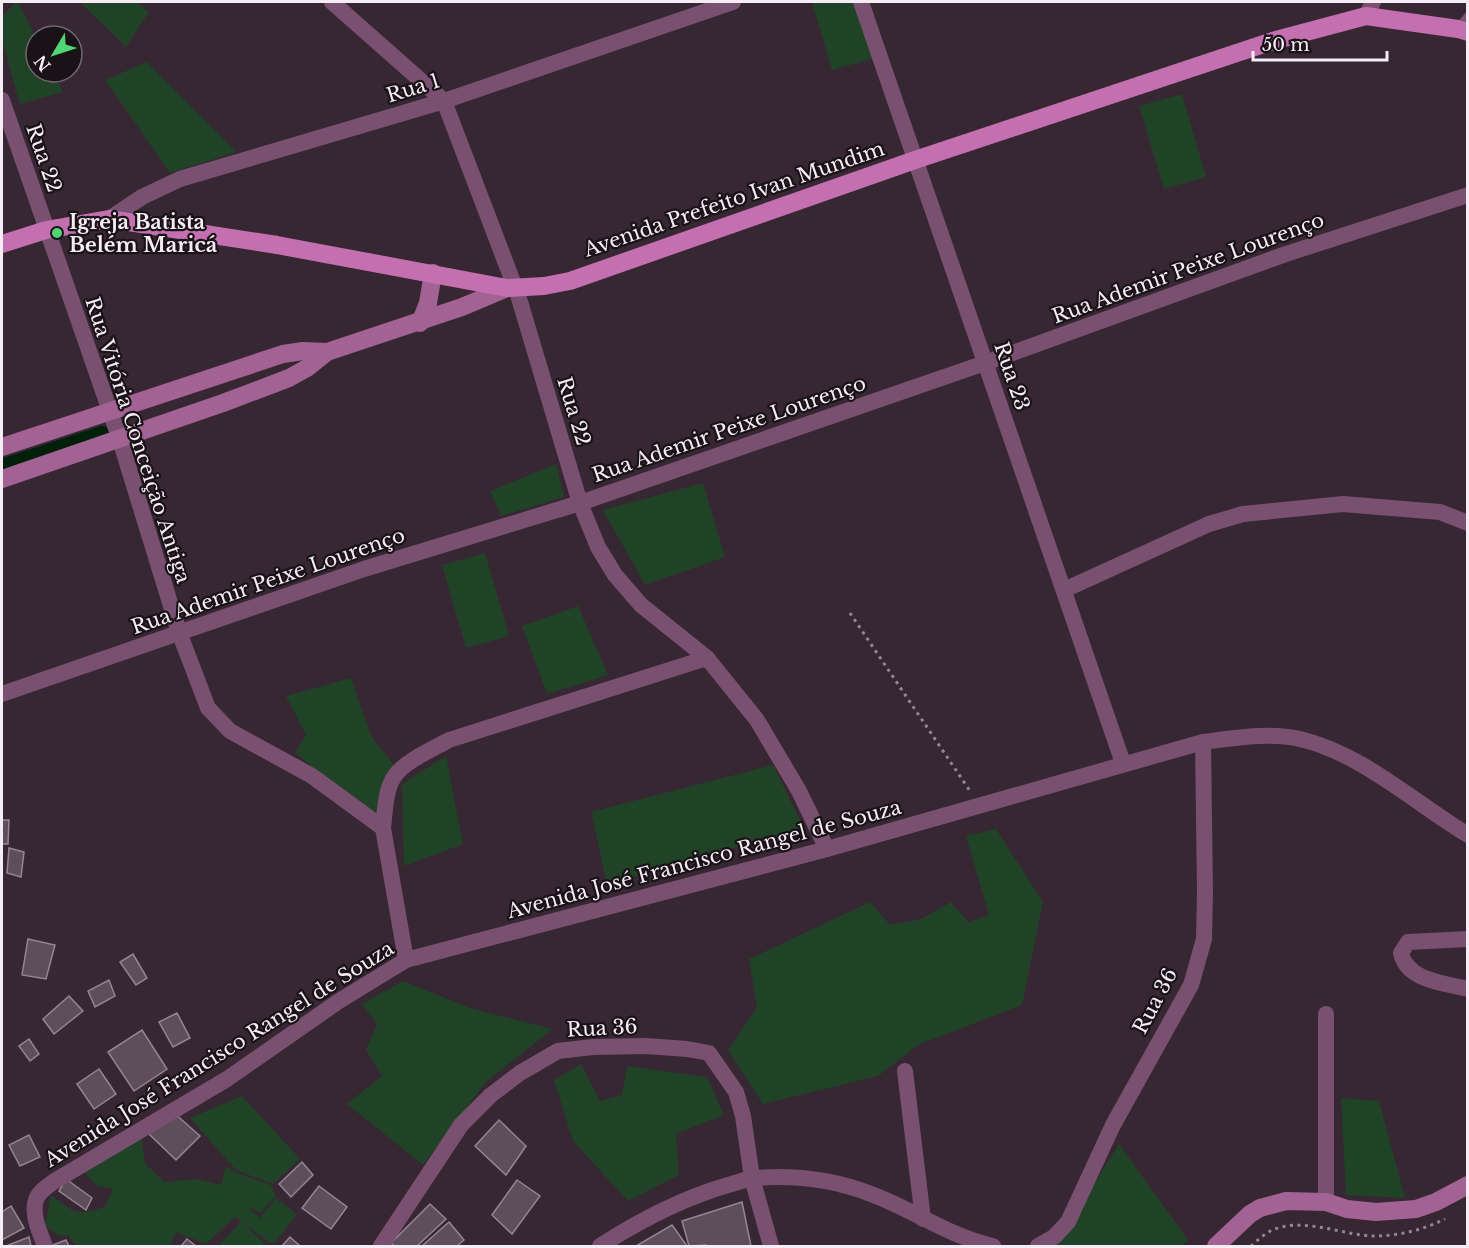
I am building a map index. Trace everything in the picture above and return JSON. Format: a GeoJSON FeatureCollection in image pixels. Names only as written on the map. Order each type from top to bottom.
{"type":"FeatureCollection","features":[{"type":"Feature","properties":{"kind":"main road","name":"Avenida Prefeito Ivan Mundim"},"geometry":{"type":"LineString","coordinates":[[2,244],[46,230],[109,219],[277,245],[511,288],[544,286],[570,281],[915,160],[1370,9],[1464,26]]}},
{"type":"Feature","properties":{"kind":"street","name":"Rua 22"},"geometry":{"type":"LineString","coordinates":[[332,2],[444,101],[511,288],[580,503],[598,547],[641,605],[707,658],[757,720],[799,791],[827,849]]}},
{"type":"Feature","properties":{"kind":"street","name":"Rua 1"},"geometry":{"type":"LineString","coordinates":[[109,219],[142,197],[180,179],[444,101],[734,2]]}},
{"type":"Feature","properties":{"kind":"street","name":"Rua 23"},"geometry":{"type":"LineString","coordinates":[[861,2],[1123,763]]}},
{"type":"Feature","properties":{"kind":"street","name":"Rua 22"},"geometry":{"type":"LineString","coordinates":[[2,100],[46,230]]}},
{"type":"Feature","properties":{"kind":"street","name":"Rua Ademir Peixe Lourenço"},"geometry":{"type":"LineString","coordinates":[[2,694],[363,569],[580,503],[985,363],[1286,254],[1467,195]]}},
{"type":"Feature","properties":{"kind":"street","name":"Rua Vitória Conceição Antiga"},"geometry":{"type":"LineString","coordinates":[[46,230],[115,426],[179,633],[208,708],[230,731],[312,776],[383,828]]}},
{"type":"Feature","properties":{"kind":"street"},"geometry":{"type":"LineString","coordinates":[[420,323],[428,303],[433,273]]}},
{"type":"Feature","properties":{"kind":"street"},"geometry":{"type":"LineString","coordinates":[[2,479],[115,426],[284,354],[303,351],[327,352],[420,323],[511,288]]}},
{"type":"Feature","properties":{"kind":"street"},"geometry":{"type":"LineString","coordinates":[[2,447],[115,426],[289,378],[307,368],[327,352]]}},
{"type":"Feature","properties":{"kind":"street"},"geometry":{"type":"LineString","coordinates":[[1064,590],[1209,524],[1243,514],[1343,504],[1440,512],[1467,523]]}},
{"type":"Feature","properties":{"kind":"street"},"geometry":{"type":"LineString","coordinates":[[406,960],[383,828],[388,791],[394,776],[411,762],[449,740],[707,658]]}},
{"type":"Feature","properties":{"kind":"street","name":"Avenida José Francisco Rangel de Souza"},"geometry":{"type":"LineString","coordinates":[[45,1246],[37,1223],[35,1201],[39,1194],[53,1182],[227,1079],[339,1001],[406,960],[827,849],[1203,742],[1263,736],[1300,739],[1348,757],[1467,835]]}},
{"type":"Feature","properties":{"kind":"street","name":"Rua 36"},"geometry":{"type":"LineString","coordinates":[[1038,1246],[1054,1237],[1068,1222],[1113,1125],[1191,985],[1204,939],[1203,742]]}},
{"type":"Feature","properties":{"kind":"street"},"geometry":{"type":"LineString","coordinates":[[1467,939],[1408,942],[1401,953],[1402,961],[1421,977],[1467,989]]}},
{"type":"Feature","properties":{"kind":"street"},"geometry":{"type":"LineString","coordinates":[[1326,1014],[1326,1202]]}},
{"type":"Feature","properties":{"kind":"street","name":"Rua 36"},"geometry":{"type":"LineString","coordinates":[[381,1246],[461,1125],[491,1095],[520,1073],[558,1051],[593,1047],[646,1046],[709,1053],[736,1092],[743,1116],[752,1178],[771,1246]]}},
{"type":"Feature","properties":{"kind":"street"},"geometry":{"type":"LineString","coordinates":[[905,1071],[923,1219]]}},
{"type":"Feature","properties":{"kind":"street"},"geometry":{"type":"LineString","coordinates":[[600,1246],[696,1194],[752,1178],[796,1178],[853,1187],[982,1244],[993,1246]]}},
{"type":"Feature","properties":{"kind":"street"},"geometry":{"type":"LineString","coordinates":[[1216,1246],[1241,1222],[1260,1208],[1286,1201],[1326,1202],[1347,1209],[1370,1212],[1416,1209],[1437,1202],[1467,1185]]}},
{"type":"Feature","properties":{"kind":"path"},"geometry":{"type":"LineString","coordinates":[[850,613],[953,762],[979,805]]}},
{"type":"Feature","properties":{"kind":"green space"},"geometry":{"type":"Polygon","coordinates":[[[18,2],[29,24],[24,24],[24,84],[59,84],[63,92],[20,104],[2,40],[2,16],[18,2]]]}},
{"type":"Feature","properties":{"kind":"green space"},"geometry":{"type":"Polygon","coordinates":[[[80,2],[136,2],[149,12],[126,47],[80,2]]]}},
{"type":"Feature","properties":{"kind":"green space"},"geometry":{"type":"Polygon","coordinates":[[[812,2],[859,2],[875,58],[832,70],[812,2]]]}},
{"type":"Feature","properties":{"kind":"green space"},"geometry":{"type":"Polygon","coordinates":[[[147,62],[237,152],[170,173],[105,80],[147,62]]]}},
{"type":"Feature","properties":{"kind":"green space"},"geometry":{"type":"Polygon","coordinates":[[[1182,94],[1206,177],[1164,189],[1139,106],[1182,94]]]}},
{"type":"Feature","properties":{"kind":"green space"},"geometry":{"type":"Polygon","coordinates":[[[556,464],[564,497],[501,516],[490,491],[556,464]]]}},
{"type":"Feature","properties":{"kind":"green space"},"geometry":{"type":"Polygon","coordinates":[[[703,483],[725,557],[645,585],[603,510],[703,483]]]}},
{"type":"Feature","properties":{"kind":"green space"},"geometry":{"type":"Polygon","coordinates":[[[485,553],[509,636],[466,648],[442,565],[485,553]]]}},
{"type":"Feature","properties":{"kind":"green space"},"geometry":{"type":"Polygon","coordinates":[[[578,606],[608,675],[547,694],[522,626],[578,606]]]}},
{"type":"Feature","properties":{"kind":"green space"},"geometry":{"type":"Polygon","coordinates":[[[351,678],[371,736],[395,766],[375,816],[295,753],[306,735],[286,696],[351,678]]]}},
{"type":"Feature","properties":{"kind":"green space"},"geometry":{"type":"Polygon","coordinates":[[[446,756],[463,844],[404,866],[402,784],[446,756]]]}},
{"type":"Feature","properties":{"kind":"green space"},"geometry":{"type":"Polygon","coordinates":[[[773,765],[804,828],[607,884],[591,812],[773,765]]]}},
{"type":"Feature","properties":{"kind":"green space"},"geometry":{"type":"Polygon","coordinates":[[[996,829],[1043,902],[1022,1005],[918,1045],[878,1076],[763,1104],[728,1050],[757,1007],[749,959],[870,902],[890,925],[921,919],[951,902],[968,922],[989,915],[966,836],[996,829]]]}},
{"type":"Feature","properties":{"kind":"green space"},"geometry":{"type":"Polygon","coordinates":[[[403,981],[473,1009],[553,1029],[486,1082],[423,1165],[347,1104],[382,1076],[366,1050],[377,1024],[362,1004],[403,981]]]}},
{"type":"Feature","properties":{"kind":"green space"},"geometry":{"type":"Polygon","coordinates":[[[581,1064],[600,1101],[622,1095],[627,1066],[707,1077],[724,1115],[676,1134],[679,1175],[628,1201],[573,1141],[554,1080],[581,1064]]]}},
{"type":"Feature","properties":{"kind":"green space"},"geometry":{"type":"Polygon","coordinates":[[[242,1096],[300,1159],[273,1184],[236,1170],[190,1118],[242,1096]]]}},
{"type":"Feature","properties":{"kind":"green space"},"geometry":{"type":"Polygon","coordinates":[[[1341,1098],[1379,1101],[1405,1198],[1346,1195],[1341,1098]]]}},
{"type":"Feature","properties":{"kind":"green space"},"geometry":{"type":"Polygon","coordinates":[[[141,1134],[145,1163],[164,1182],[196,1179],[221,1185],[226,1166],[234,1172],[271,1185],[276,1195],[261,1213],[247,1207],[260,1218],[276,1198],[297,1214],[274,1244],[242,1222],[267,1246],[219,1246],[241,1221],[235,1217],[206,1244],[176,1232],[170,1246],[75,1246],[69,1235],[60,1236],[45,1226],[51,1195],[75,1211],[87,1212],[104,1207],[113,1189],[97,1186],[84,1172],[141,1134]]]}},
{"type":"Feature","properties":{"kind":"green space"},"geometry":{"type":"Polygon","coordinates":[[[1119,1144],[1188,1240],[1181,1246],[1055,1246],[1119,1144]]]}},
{"type":"Feature","properties":{"kind":"building"},"geometry":{"type":"Polygon","coordinates":[[[2,820],[9,820],[8,844],[2,844],[2,820]]]}},
{"type":"Feature","properties":{"kind":"building"},"geometry":{"type":"Polygon","coordinates":[[[9,848],[24,852],[21,877],[7,873],[9,848]]]}},
{"type":"Feature","properties":{"kind":"building"},"geometry":{"type":"Polygon","coordinates":[[[28,939],[55,945],[46,979],[22,975],[28,939]]]}},
{"type":"Feature","properties":{"kind":"building"},"geometry":{"type":"Polygon","coordinates":[[[133,954],[147,978],[136,985],[120,962],[133,954]]]}},
{"type":"Feature","properties":{"kind":"building"},"geometry":{"type":"Polygon","coordinates":[[[109,980],[115,996],[95,1007],[88,991],[109,980]]]}},
{"type":"Feature","properties":{"kind":"building"},"geometry":{"type":"Polygon","coordinates":[[[69,996],[83,1011],[54,1034],[43,1019],[69,996]]]}},
{"type":"Feature","properties":{"kind":"building"},"geometry":{"type":"Polygon","coordinates":[[[177,1013],[190,1038],[173,1047],[159,1022],[177,1013]]]}},
{"type":"Feature","properties":{"kind":"building"},"geometry":{"type":"Polygon","coordinates":[[[142,1030],[167,1069],[134,1091],[108,1052],[142,1030]]]}},
{"type":"Feature","properties":{"kind":"building"},"geometry":{"type":"Polygon","coordinates":[[[29,1039],[39,1054],[30,1061],[19,1046],[29,1039]]]}},
{"type":"Feature","properties":{"kind":"building"},"geometry":{"type":"Polygon","coordinates":[[[99,1069],[116,1094],[94,1109],[77,1084],[99,1069]]]}},
{"type":"Feature","properties":{"kind":"building"},"geometry":{"type":"Polygon","coordinates":[[[174,1113],[200,1136],[176,1160],[149,1134],[174,1113]]]}},
{"type":"Feature","properties":{"kind":"building"},"geometry":{"type":"Polygon","coordinates":[[[499,1120],[526,1146],[506,1175],[475,1146],[499,1120]]]}},
{"type":"Feature","properties":{"kind":"building"},"geometry":{"type":"Polygon","coordinates":[[[29,1135],[40,1157],[20,1166],[9,1145],[29,1135]]]}},
{"type":"Feature","properties":{"kind":"building"},"geometry":{"type":"Polygon","coordinates":[[[302,1162],[313,1175],[291,1197],[279,1184],[302,1162]]]}},
{"type":"Feature","properties":{"kind":"building"},"geometry":{"type":"Polygon","coordinates":[[[66,1179],[92,1198],[86,1210],[59,1191],[66,1179]]]}},
{"type":"Feature","properties":{"kind":"building"},"geometry":{"type":"Polygon","coordinates":[[[517,1180],[540,1196],[512,1234],[492,1215],[517,1180]]]}},
{"type":"Feature","properties":{"kind":"building"},"geometry":{"type":"Polygon","coordinates":[[[319,1186],[347,1207],[331,1229],[302,1208],[319,1186]]]}},
{"type":"Feature","properties":{"kind":"building"},"geometry":{"type":"Polygon","coordinates":[[[742,1202],[751,1246],[689,1246],[682,1221],[742,1202]]]}},
{"type":"Feature","properties":{"kind":"building"},"geometry":{"type":"Polygon","coordinates":[[[430,1204],[446,1219],[417,1246],[395,1246],[391,1243],[430,1204]]]}},
{"type":"Feature","properties":{"kind":"building"},"geometry":{"type":"Polygon","coordinates":[[[11,1206],[24,1228],[2,1240],[2,1212],[11,1206]]]}},
{"type":"Feature","properties":{"kind":"building"},"geometry":{"type":"Polygon","coordinates":[[[449,1222],[464,1240],[457,1246],[422,1246],[449,1222]]]}},
{"type":"Feature","properties":{"kind":"building"},"geometry":{"type":"Polygon","coordinates":[[[672,1225],[687,1246],[636,1246],[672,1225]]]}},
{"type":"Feature","properties":{"kind":"building"},"geometry":{"type":"Polygon","coordinates":[[[29,1237],[31,1246],[6,1246],[29,1237]]]}},
{"type":"Feature","properties":{"kind":"building"},"geometry":{"type":"Polygon","coordinates":[[[290,1237],[300,1246],[282,1246],[290,1237]]]}},
{"type":"Feature","properties":{"kind":"building"},"geometry":{"type":"Polygon","coordinates":[[[187,1239],[196,1246],[181,1246],[187,1239]]]}},
{"type":"Feature","properties":{"kind":"building"},"geometry":{"type":"Polygon","coordinates":[[[66,1240],[69,1246],[50,1246],[66,1240]]]}},
{"type":"Feature","properties":{"kind":"waterway"},"geometry":{"type":"LineString","coordinates":[[2,468],[102,435]]}},
{"type":"Feature","properties":{"kind":"place","name":"Igreja Batista Belém Maricá"},"geometry":{"type":"Point","coordinates":[57,233]}}]}
